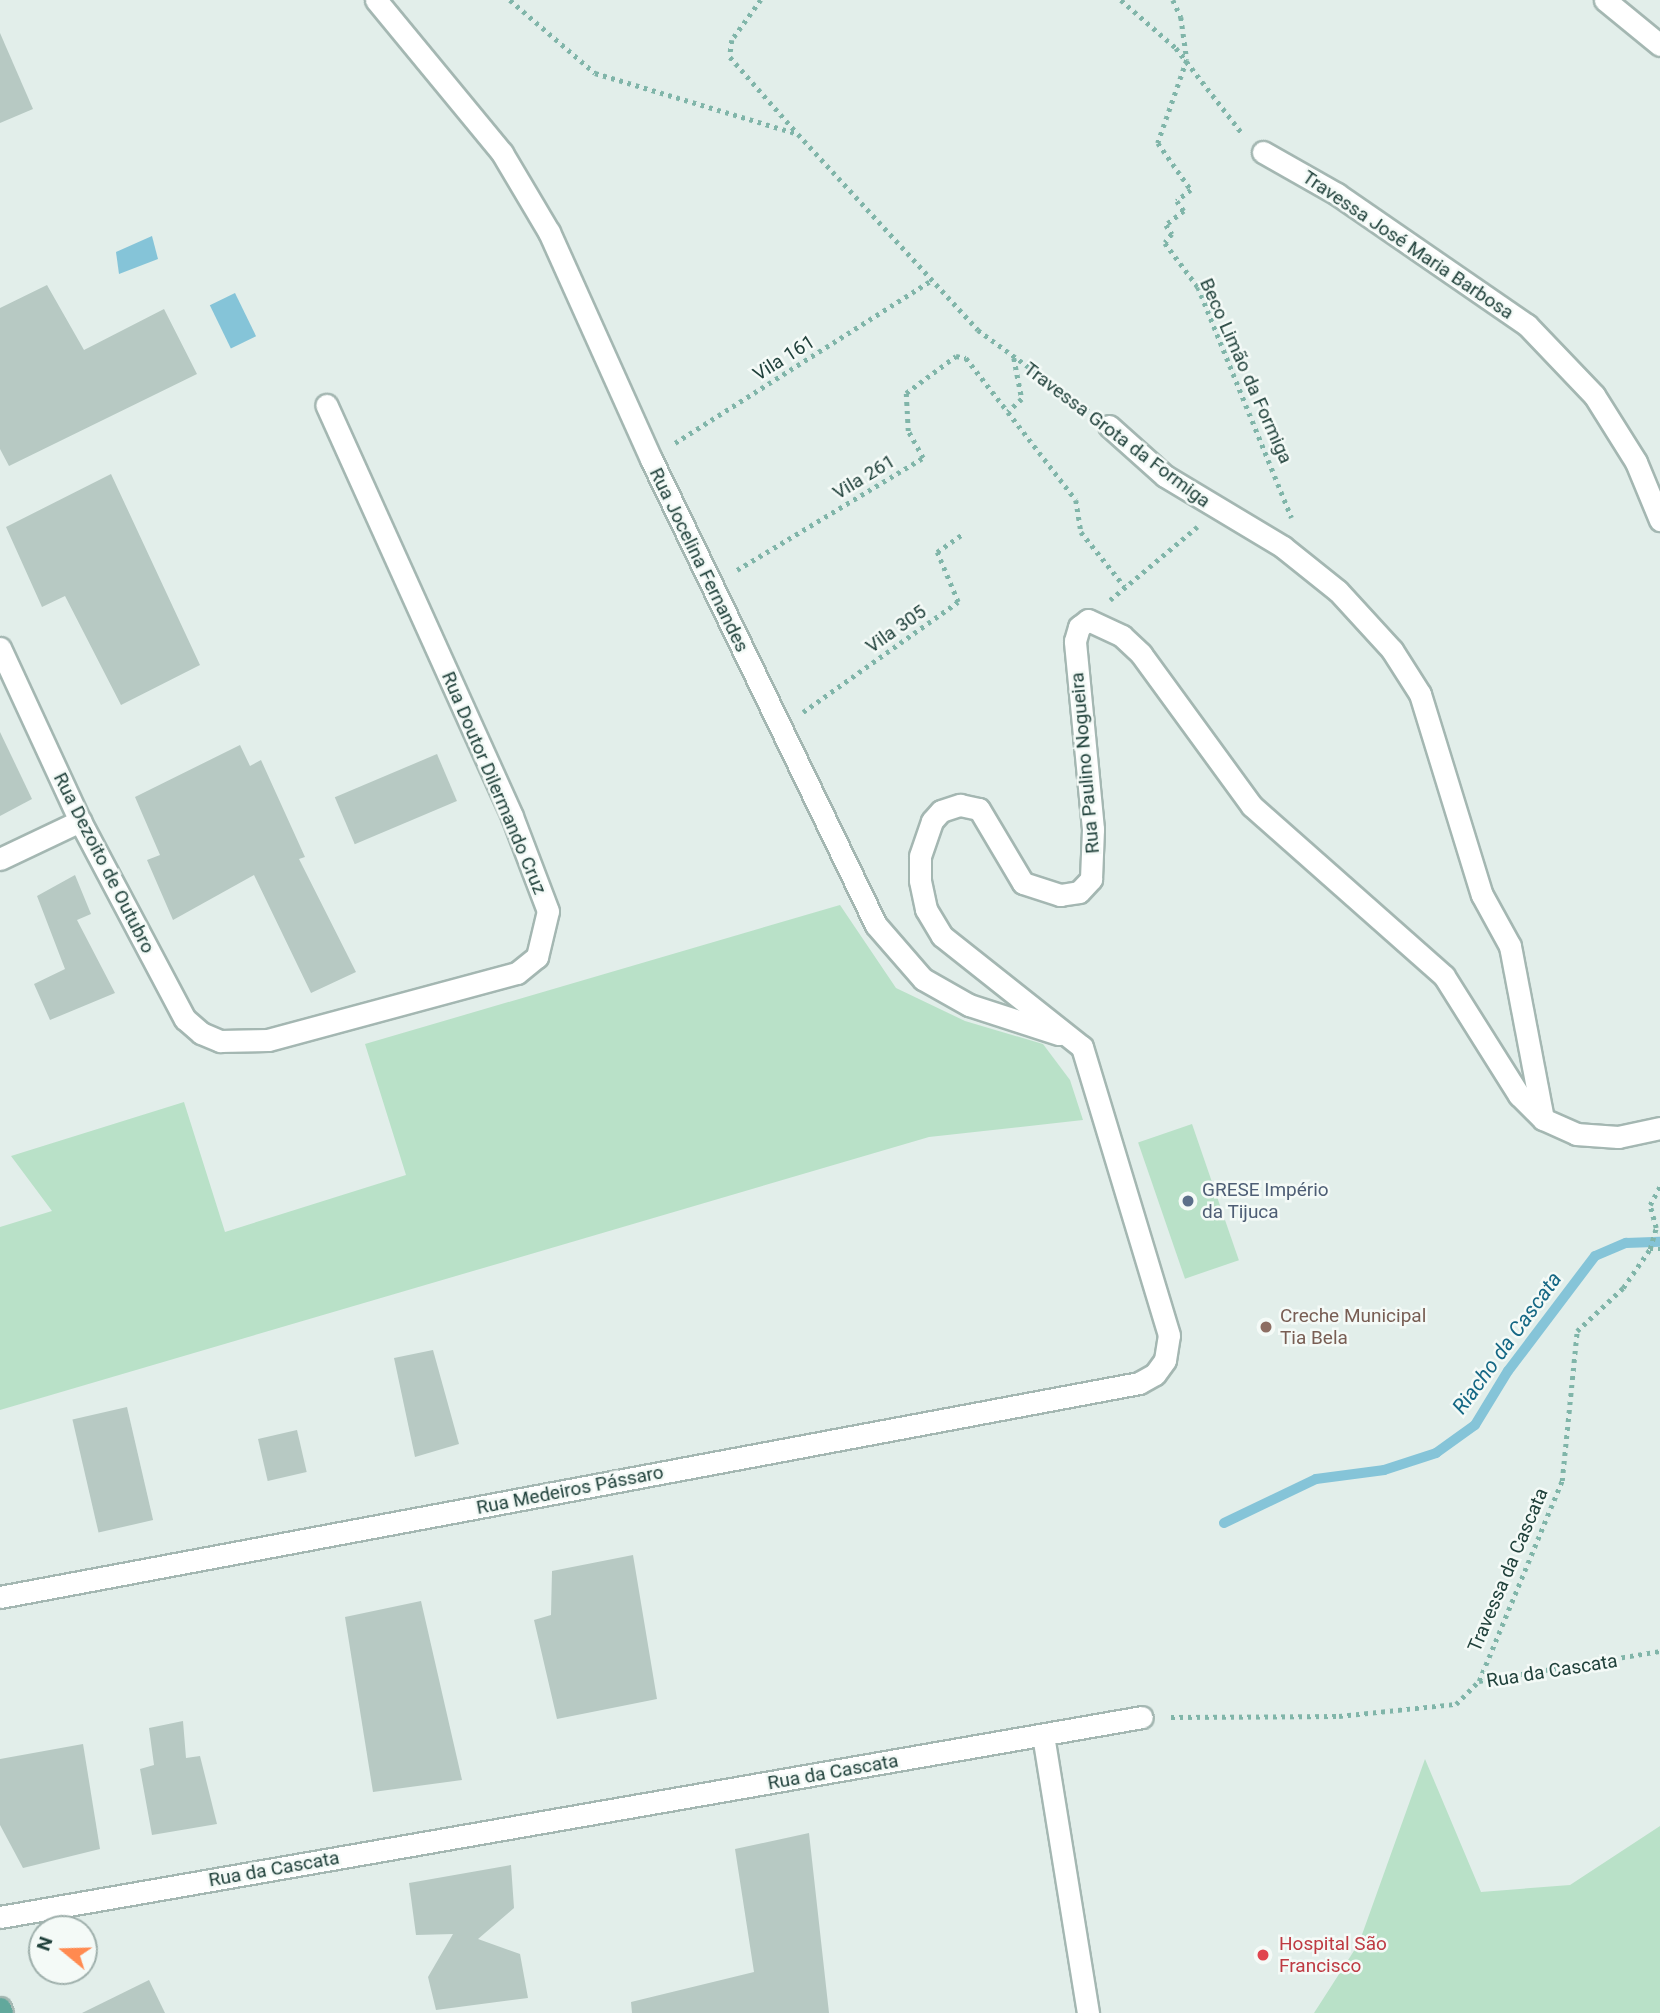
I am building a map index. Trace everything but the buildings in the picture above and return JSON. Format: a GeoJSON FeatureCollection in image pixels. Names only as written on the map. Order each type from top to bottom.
{"type":"FeatureCollection","features":[{"type":"Feature","properties":{"kind":"main road"},"geometry":{"type":"LineString","coordinates":[[0,2008],[2,2013]]}},
{"type":"Feature","properties":{"kind":"street","name":"Rua Jocelina Fernandes"},"geometry":{"type":"LineString","coordinates":[[376,0],[502,153],[525,190],[779,729],[892,948],[923,979],[969,1005],[1037,1024],[1082,1047]]}},
{"type":"Feature","properties":{"kind":"street"},"geometry":{"type":"LineString","coordinates":[[1605,0],[1660,45]]}},
{"type":"Feature","properties":{"kind":"street","name":"Travessa José Maria Barbosa"},"geometry":{"type":"LineString","coordinates":[[1263,152],[1337,194],[1527,325],[1594,395],[1636,462],[1660,520]]}},
{"type":"Feature","properties":{"kind":"street","name":"Rua Doutor Dilermando Cruz"},"geometry":{"type":"LineString","coordinates":[[241,1042],[268,1040],[517,972],[537,957],[548,911],[512,816],[326,405]]}},
{"type":"Feature","properties":{"kind":"street","name":"Travessa Grota da Formiga"},"geometry":{"type":"LineString","coordinates":[[1110,426],[1165,476],[1307,565],[1392,650],[1420,694],[1482,895],[1510,946],[1543,1119]]}},
{"type":"Feature","properties":{"kind":"street"},"geometry":{"type":"LineString","coordinates":[[1088,620],[1122,636],[1141,654],[1252,806],[1444,976],[1519,1095],[1543,1119],[1576,1134],[1618,1138],[1660,1128]]}},
{"type":"Feature","properties":{"kind":"street","name":"Rua Paulino Nogueira"},"geometry":{"type":"LineString","coordinates":[[1082,1047],[942,936],[926,909],[920,856],[932,821],[941,811],[960,805],[979,809],[1023,883],[1060,895],[1079,892],[1091,878],[1093,829],[1075,640],[1079,627],[1088,620]]}},
{"type":"Feature","properties":{"kind":"street","name":"Rua Dezoito de Outubro"},"geometry":{"type":"LineString","coordinates":[[0,648],[80,821],[185,1018],[220,1041],[241,1042]]}},
{"type":"Feature","properties":{"kind":"street"},"geometry":{"type":"LineString","coordinates":[[0,859],[80,821]]}},
{"type":"Feature","properties":{"kind":"street","name":"Rua Medeiros Pássaro"},"geometry":{"type":"LineString","coordinates":[[0,1597],[1139,1384],[1166,1360],[1169,1335],[1082,1047]]}},
{"type":"Feature","properties":{"kind":"street","name":"Rua da Cascata"},"geometry":{"type":"LineString","coordinates":[[0,1917],[1142,1717]]}},
{"type":"Feature","properties":{"kind":"street"},"geometry":{"type":"LineString","coordinates":[[1043,1735],[1088,2013]]}},
{"type":"Feature","properties":{"kind":"path"},"geometry":{"type":"LineString","coordinates":[[510,0],[595,73],[798,134]]}},
{"type":"Feature","properties":{"kind":"path","name":"Travessa Grota da Formiga"},"geometry":{"type":"LineString","coordinates":[[761,0],[732,40],[730,57],[978,330],[1110,426]]}},
{"type":"Feature","properties":{"kind":"path"},"geometry":{"type":"LineString","coordinates":[[1121,0],[1187,60],[1233,125],[1263,152]]}},
{"type":"Feature","properties":{"kind":"path"},"geometry":{"type":"LineString","coordinates":[[1173,0],[1185,32],[1187,60]]}},
{"type":"Feature","properties":{"kind":"path","name":"Beco Limão da Formiga"},"geometry":{"type":"LineString","coordinates":[[1187,60],[1158,143],[1191,190],[1177,201],[1184,211],[1166,225],[1172,234],[1165,243],[1203,300],[1245,410],[1282,489],[1307,565]]}},
{"type":"Feature","properties":{"kind":"path","name":"Vila 161"},"geometry":{"type":"LineString","coordinates":[[651,459],[932,280]]}},
{"type":"Feature","properties":{"kind":"path","name":"Vila 261"},"geometry":{"type":"LineString","coordinates":[[712,584],[923,458],[908,430],[906,393],[956,356],[966,358],[1008,412]]}},
{"type":"Feature","properties":{"kind":"path"},"geometry":{"type":"LineString","coordinates":[[1014,357],[1023,398],[1008,412],[1076,500],[1081,532],[1125,587]]}},
{"type":"Feature","properties":{"kind":"path"},"geometry":{"type":"LineString","coordinates":[[1088,620],[1216,510]]}},
{"type":"Feature","properties":{"kind":"path","name":"Vila 305"},"geometry":{"type":"LineString","coordinates":[[779,729],[958,602],[937,552],[964,533]]}},
{"type":"Feature","properties":{"kind":"path"},"geometry":{"type":"LineString","coordinates":[[1660,1186],[1650,1205],[1656,1228],[1650,1249],[1660,1249]]}},
{"type":"Feature","properties":{"kind":"path","name":"Travessa da Cascata"},"geometry":{"type":"LineString","coordinates":[[1479,1681],[1562,1481],[1577,1331],[1622,1288],[1650,1249]]}},
{"type":"Feature","properties":{"kind":"path","name":"Rua da Cascata"},"geometry":{"type":"LineString","coordinates":[[1142,1717],[1275,1719],[1380,1713],[1456,1704],[1479,1681],[1660,1651]]}},
{"type":"Feature","properties":{"kind":"green space"},"geometry":{"type":"Polygon","coordinates":[[[840,905],[896,988],[965,1021],[1043,1044],[1070,1080],[1083,1120],[929,1137],[0,1410],[0,1227],[52,1211],[11,1156],[184,1102],[225,1232],[406,1175],[365,1044],[840,905]]]}},
{"type":"Feature","properties":{"kind":"green space","name":"GRESE Império da Tijuca"},"geometry":{"type":"Polygon","coordinates":[[[1192,1124],[1239,1260],[1185,1279],[1138,1143],[1192,1124]]]}},
{"type":"Feature","properties":{"kind":"green space"},"geometry":{"type":"Polygon","coordinates":[[[1425,1759],[1481,1892],[1570,1885],[1660,1826],[1660,2013],[1314,2013],[1359,1943],[1425,1759]]]}},
{"type":"Feature","properties":{"kind":"water"},"geometry":{"type":"Polygon","coordinates":[[[152,236],[158,259],[119,274],[116,252],[152,236]]]}},
{"type":"Feature","properties":{"kind":"water"},"geometry":{"type":"Polygon","coordinates":[[[235,293],[256,336],[231,348],[210,305],[235,293]]]}},
{"type":"Feature","properties":{"kind":"waterway","name":"Riacho da Cascata"},"geometry":{"type":"LineString","coordinates":[[1224,1523],[1316,1479],[1384,1470],[1436,1453],[1475,1425],[1508,1371],[1595,1256],[1626,1243],[1660,1242]]}},
{"type":"Feature","properties":{"kind":"place","name":"GRESE Império da Tijuca"},"geometry":{"type":"Point","coordinates":[1188,1201]}},
{"type":"Feature","properties":{"kind":"place","name":"Creche Municipal Tia Bela"},"geometry":{"type":"Point","coordinates":[1266,1327]}},
{"type":"Feature","properties":{"kind":"place","name":"Hospital São Francisco"},"geometry":{"type":"Point","coordinates":[1263,1955]}}]}
